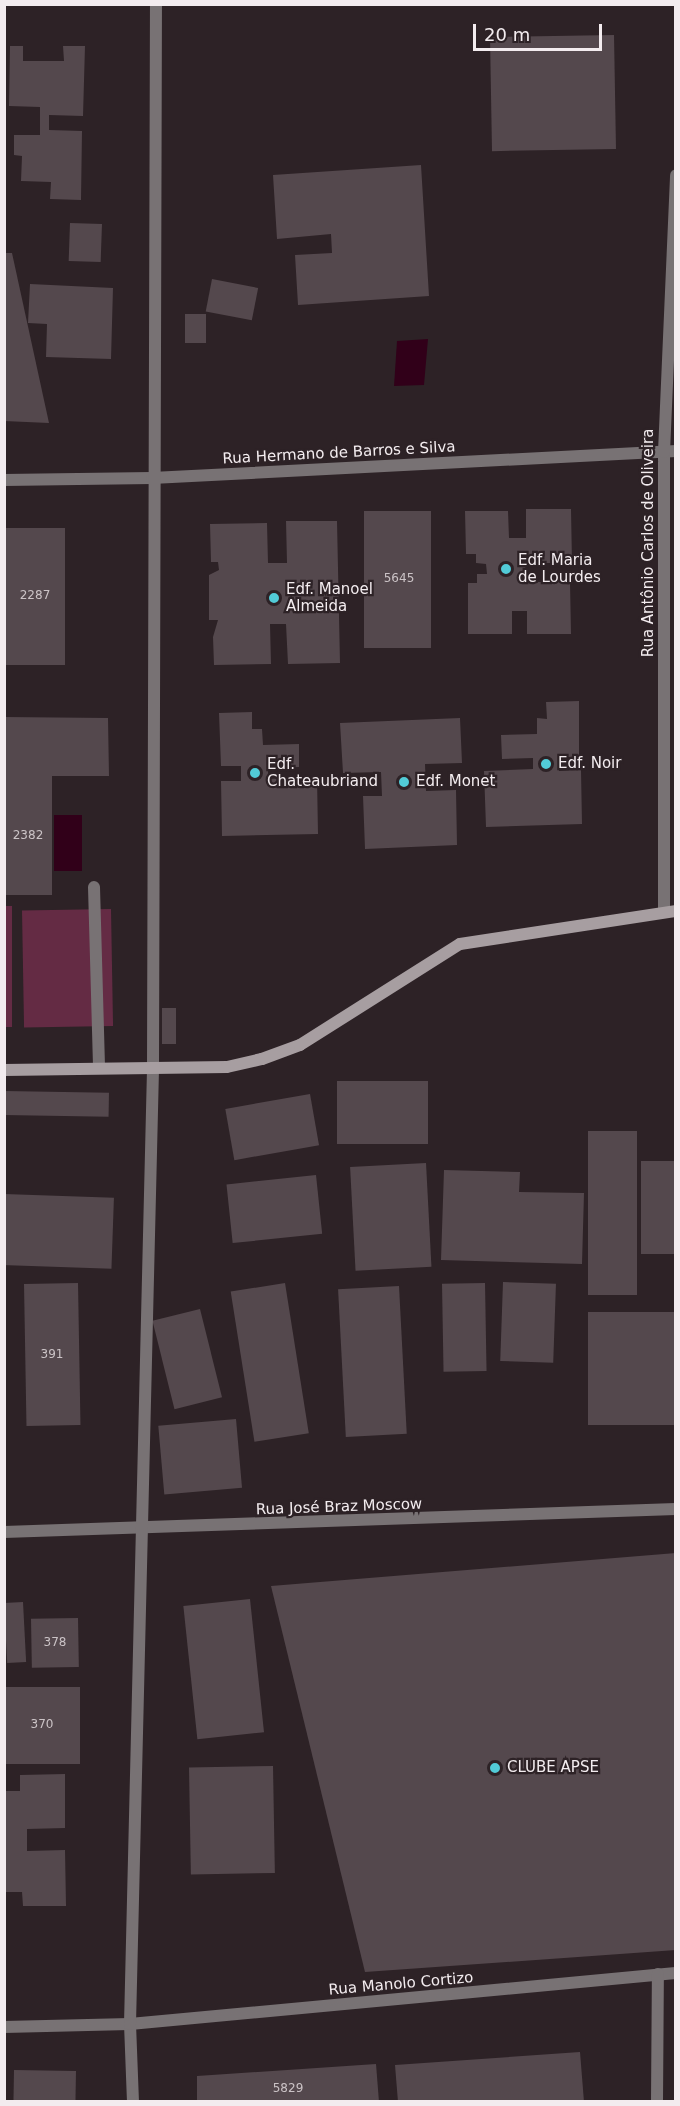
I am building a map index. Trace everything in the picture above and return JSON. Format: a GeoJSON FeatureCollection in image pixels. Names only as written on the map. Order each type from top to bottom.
{"type":"FeatureCollection","features":[{"type":"Feature","properties":{"kind":"main road"},"geometry":{"type":"LineString","coordinates":[[4,1070],[227,1066],[300,1046],[460,944],[670,911]]}},
{"type":"Feature","properties":{"kind":"street"},"geometry":{"type":"LineString","coordinates":[[133,2102],[130,2025],[146,1529],[153,1066],[152,478],[156,4]]}},
{"type":"Feature","properties":{"kind":"street","name":"Rua Antônio Carlos de Oliveira"},"geometry":{"type":"LineString","coordinates":[[670,911],[670,451],[675,176]]}},
{"type":"Feature","properties":{"kind":"street","name":"Rua Hermano de Barros e Silva"},"geometry":{"type":"LineString","coordinates":[[4,480],[152,478],[670,451]]}},
{"type":"Feature","properties":{"kind":"street"},"geometry":{"type":"LineString","coordinates":[[94,887],[99,1067]]}},
{"type":"Feature","properties":{"kind":"street","name":"Rua José Braz Moscow"},"geometry":{"type":"LineString","coordinates":[[4,1532],[146,1529],[675,1509]]}},
{"type":"Feature","properties":{"kind":"street","name":"Rua Manolo Cortizo"},"geometry":{"type":"LineString","coordinates":[[4,2027],[130,2025],[675,1973]]}},
{"type":"Feature","properties":{"kind":"street"},"geometry":{"type":"LineString","coordinates":[[657,2102],[658,1974]]}},
{"type":"Feature","properties":{"kind":"shaded area"},"geometry":{"type":"Polygon","coordinates":[[[428,339],[424,385],[394,386],[397,341],[428,339]]]}},
{"type":"Feature","properties":{"kind":"shaded area"},"geometry":{"type":"Polygon","coordinates":[[[54,815],[82,815],[82,871],[54,871],[54,815]]]}},
{"type":"Feature","properties":{"kind":"shaded area"},"geometry":{"type":"Polygon","coordinates":[[[4,906],[12,906],[12,1027],[4,1027],[4,906]]]}},
{"type":"Feature","properties":{"kind":"shaded area"},"geometry":{"type":"Polygon","coordinates":[[[111,909],[113,1026],[24,1028],[22,911],[111,909]]]}},
{"type":"Feature","properties":{"kind":"building"},"geometry":{"type":"Polygon","coordinates":[[[614,35],[616,149],[492,151],[490,37],[614,35]]]}},
{"type":"Feature","properties":{"kind":"building"},"geometry":{"type":"Polygon","coordinates":[[[10,46],[23,46],[23,61],[64,61],[63,46],[85,46],[83,116],[49,115],[49,130],[82,131],[81,200],[50,199],[51,182],[21,181],[22,156],[14,155],[14,135],[40,135],[40,107],[9,106],[10,46]]]}},
{"type":"Feature","properties":{"kind":"building"},"geometry":{"type":"Polygon","coordinates":[[[421,165],[429,296],[298,305],[295,255],[332,253],[331,234],[277,239],[273,175],[421,165]]]}},
{"type":"Feature","properties":{"kind":"building"},"geometry":{"type":"Polygon","coordinates":[[[70,223],[102,224],[101,262],[69,261],[70,223]]]}},
{"type":"Feature","properties":{"kind":"building"},"geometry":{"type":"Polygon","coordinates":[[[4,253],[12,253],[49,423],[4,421],[4,253]]]}},
{"type":"Feature","properties":{"kind":"building"},"geometry":{"type":"Polygon","coordinates":[[[212,279],[258,288],[252,320],[206,311],[212,279]]]}},
{"type":"Feature","properties":{"kind":"building"},"geometry":{"type":"Polygon","coordinates":[[[30,284],[113,288],[111,359],[46,357],[47,324],[28,323],[30,284]]]}},
{"type":"Feature","properties":{"kind":"building"},"geometry":{"type":"Polygon","coordinates":[[[185,314],[206,314],[206,343],[185,343],[185,314]]]}},
{"type":"Feature","properties":{"kind":"building","name":"Edf. Maria de Lourdes"},"geometry":{"type":"Polygon","coordinates":[[[526,509],[571,509],[572,563],[525,563],[526,582],[570,582],[571,634],[527,634],[527,611],[512,611],[512,634],[468,634],[468,583],[477,583],[477,574],[487,574],[486,564],[476,563],[476,554],[466,554],[465,511],[508,511],[509,538],[526,538],[526,509]]]}},
{"type":"Feature","properties":{"kind":"building"},"geometry":{"type":"Polygon","coordinates":[[[364,511],[431,511],[431,648],[364,648],[364,511]]]}},
{"type":"Feature","properties":{"kind":"building","name":"Edf. Manoel Almeida"},"geometry":{"type":"Polygon","coordinates":[[[286,521],[337,521],[340,663],[288,664],[286,624],[270,624],[271,664],[214,665],[213,637],[218,620],[209,620],[209,575],[219,570],[218,562],[211,562],[210,524],[267,523],[268,563],[287,563],[286,521]]]}},
{"type":"Feature","properties":{"kind":"building"},"geometry":{"type":"Polygon","coordinates":[[[4,528],[65,528],[65,665],[4,665],[4,528]]]}},
{"type":"Feature","properties":{"kind":"building","name":"Edf. Noir"},"geometry":{"type":"Polygon","coordinates":[[[579,701],[579,756],[558,758],[559,771],[581,770],[582,824],[486,827],[484,771],[533,769],[533,758],[502,759],[501,735],[537,734],[537,718],[547,719],[546,702],[579,701]]]}},
{"type":"Feature","properties":{"kind":"building","name":"Edf. Chateaubriand"},"geometry":{"type":"Polygon","coordinates":[[[252,712],[252,729],[262,729],[263,745],[299,744],[299,767],[268,768],[268,779],[317,777],[318,834],[222,836],[221,781],[241,781],[241,766],[221,766],[219,713],[252,712]]]}},
{"type":"Feature","properties":{"kind":"building"},"geometry":{"type":"Polygon","coordinates":[[[4,717],[108,718],[109,776],[52,776],[52,895],[4,895],[4,717]]]}},
{"type":"Feature","properties":{"kind":"building","name":"Edf. Monet"},"geometry":{"type":"Polygon","coordinates":[[[460,718],[462,763],[425,764],[426,791],[456,790],[457,845],[365,849],[363,796],[382,796],[381,772],[343,773],[340,723],[460,718]]]}},
{"type":"Feature","properties":{"kind":"building"},"geometry":{"type":"Polygon","coordinates":[[[162,1008],[176,1008],[176,1044],[162,1044],[162,1008]]]}},
{"type":"Feature","properties":{"kind":"building"},"geometry":{"type":"Polygon","coordinates":[[[337,1081],[428,1081],[428,1144],[337,1144],[337,1081]]]}},
{"type":"Feature","properties":{"kind":"building"},"geometry":{"type":"Polygon","coordinates":[[[4,1091],[109,1093],[109,1117],[4,1115],[4,1091]]]}},
{"type":"Feature","properties":{"kind":"building"},"geometry":{"type":"Polygon","coordinates":[[[310,1094],[319,1145],[234,1160],[225,1109],[310,1094]]]}},
{"type":"Feature","properties":{"kind":"building"},"geometry":{"type":"Polygon","coordinates":[[[588,1131],[637,1131],[637,1295],[588,1295],[588,1131]]]}},
{"type":"Feature","properties":{"kind":"building"},"geometry":{"type":"Polygon","coordinates":[[[641,1161],[676,1161],[676,1254],[641,1254],[641,1161]]]}},
{"type":"Feature","properties":{"kind":"building"},"geometry":{"type":"Polygon","coordinates":[[[426,1163],[431,1267],[356,1271],[350,1167],[426,1163]]]}},
{"type":"Feature","properties":{"kind":"building"},"geometry":{"type":"Polygon","coordinates":[[[444,1170],[520,1172],[519,1192],[584,1193],[582,1264],[441,1260],[444,1170]]]}},
{"type":"Feature","properties":{"kind":"building"},"geometry":{"type":"Polygon","coordinates":[[[316,1175],[322,1234],[233,1243],[226,1184],[316,1175]]]}},
{"type":"Feature","properties":{"kind":"building"},"geometry":{"type":"Polygon","coordinates":[[[4,1194],[114,1198],[111,1269],[4,1265],[4,1194]]]}},
{"type":"Feature","properties":{"kind":"building"},"geometry":{"type":"Polygon","coordinates":[[[503,1282],[556,1284],[553,1363],[500,1361],[503,1282]]]}},
{"type":"Feature","properties":{"kind":"building"},"geometry":{"type":"Polygon","coordinates":[[[78,1283],[80,1425],[26,1426],[24,1284],[78,1283]]]}},
{"type":"Feature","properties":{"kind":"building"},"geometry":{"type":"Polygon","coordinates":[[[285,1283],[309,1433],[254,1442],[231,1292],[285,1283]]]}},
{"type":"Feature","properties":{"kind":"building"},"geometry":{"type":"Polygon","coordinates":[[[485,1283],[487,1371],[444,1372],[442,1284],[485,1283]]]}},
{"type":"Feature","properties":{"kind":"building"},"geometry":{"type":"Polygon","coordinates":[[[399,1286],[407,1434],[346,1437],[338,1289],[399,1286]]]}},
{"type":"Feature","properties":{"kind":"building"},"geometry":{"type":"Polygon","coordinates":[[[200,1309],[222,1397],[174,1409],[152,1321],[200,1309]]]}},
{"type":"Feature","properties":{"kind":"building"},"geometry":{"type":"Polygon","coordinates":[[[588,1312],[676,1312],[676,1425],[588,1425],[588,1312]]]}},
{"type":"Feature","properties":{"kind":"building"},"geometry":{"type":"Polygon","coordinates":[[[236,1419],[242,1488],[164,1495],[158,1426],[236,1419]]]}},
{"type":"Feature","properties":{"kind":"building","name":"CLUBE APSE"},"geometry":{"type":"Polygon","coordinates":[[[676,1553],[676,1950],[365,1972],[271,1586],[676,1553]]]}},
{"type":"Feature","properties":{"kind":"building"},"geometry":{"type":"Polygon","coordinates":[[[250,1599],[264,1732],[197,1739],[183,1606],[250,1599]]]}},
{"type":"Feature","properties":{"kind":"building"},"geometry":{"type":"Polygon","coordinates":[[[23,1602],[26,1662],[7,1663],[4,1603],[23,1602]]]}},
{"type":"Feature","properties":{"kind":"building"},"geometry":{"type":"Polygon","coordinates":[[[78,1618],[79,1667],[32,1668],[31,1619],[78,1618]]]}},
{"type":"Feature","properties":{"kind":"building"},"geometry":{"type":"Polygon","coordinates":[[[4,1687],[80,1687],[80,1764],[4,1764],[4,1687]]]}},
{"type":"Feature","properties":{"kind":"building"},"geometry":{"type":"Polygon","coordinates":[[[273,1766],[275,1873],[191,1874],[189,1767],[273,1766]]]}},
{"type":"Feature","properties":{"kind":"building"},"geometry":{"type":"Polygon","coordinates":[[[65,1774],[65,1828],[27,1829],[27,1851],[65,1850],[66,1906],[23,1906],[22,1892],[4,1892],[4,1791],[20,1791],[20,1775],[65,1774]]]}},
{"type":"Feature","properties":{"kind":"building"},"geometry":{"type":"Polygon","coordinates":[[[580,2052],[584,2102],[398,2102],[395,2065],[580,2052]]]}},
{"type":"Feature","properties":{"kind":"building"},"geometry":{"type":"Polygon","coordinates":[[[376,2064],[379,2102],[197,2102],[197,2076],[376,2064]]]}},
{"type":"Feature","properties":{"kind":"building"},"geometry":{"type":"Polygon","coordinates":[[[14,2070],[76,2071],[75,2102],[13,2102],[14,2070]]]}},
{"type":"Feature","properties":{"kind":"place","name":"Edf. Maria de Lourdes"},"geometry":{"type":"Point","coordinates":[506,569]}},
{"type":"Feature","properties":{"kind":"place","name":"Edf. Manoel Almeida"},"geometry":{"type":"Point","coordinates":[274,598]}},
{"type":"Feature","properties":{"kind":"place","name":"Edf. Noir"},"geometry":{"type":"Point","coordinates":[546,764]}},
{"type":"Feature","properties":{"kind":"place","name":"Edf. Chateaubriand"},"geometry":{"type":"Point","coordinates":[255,773]}},
{"type":"Feature","properties":{"kind":"place","name":"Edf. Monet"},"geometry":{"type":"Point","coordinates":[404,782]}},
{"type":"Feature","properties":{"kind":"place","name":"CLUBE APSE"},"geometry":{"type":"Point","coordinates":[495,1768]}}]}
